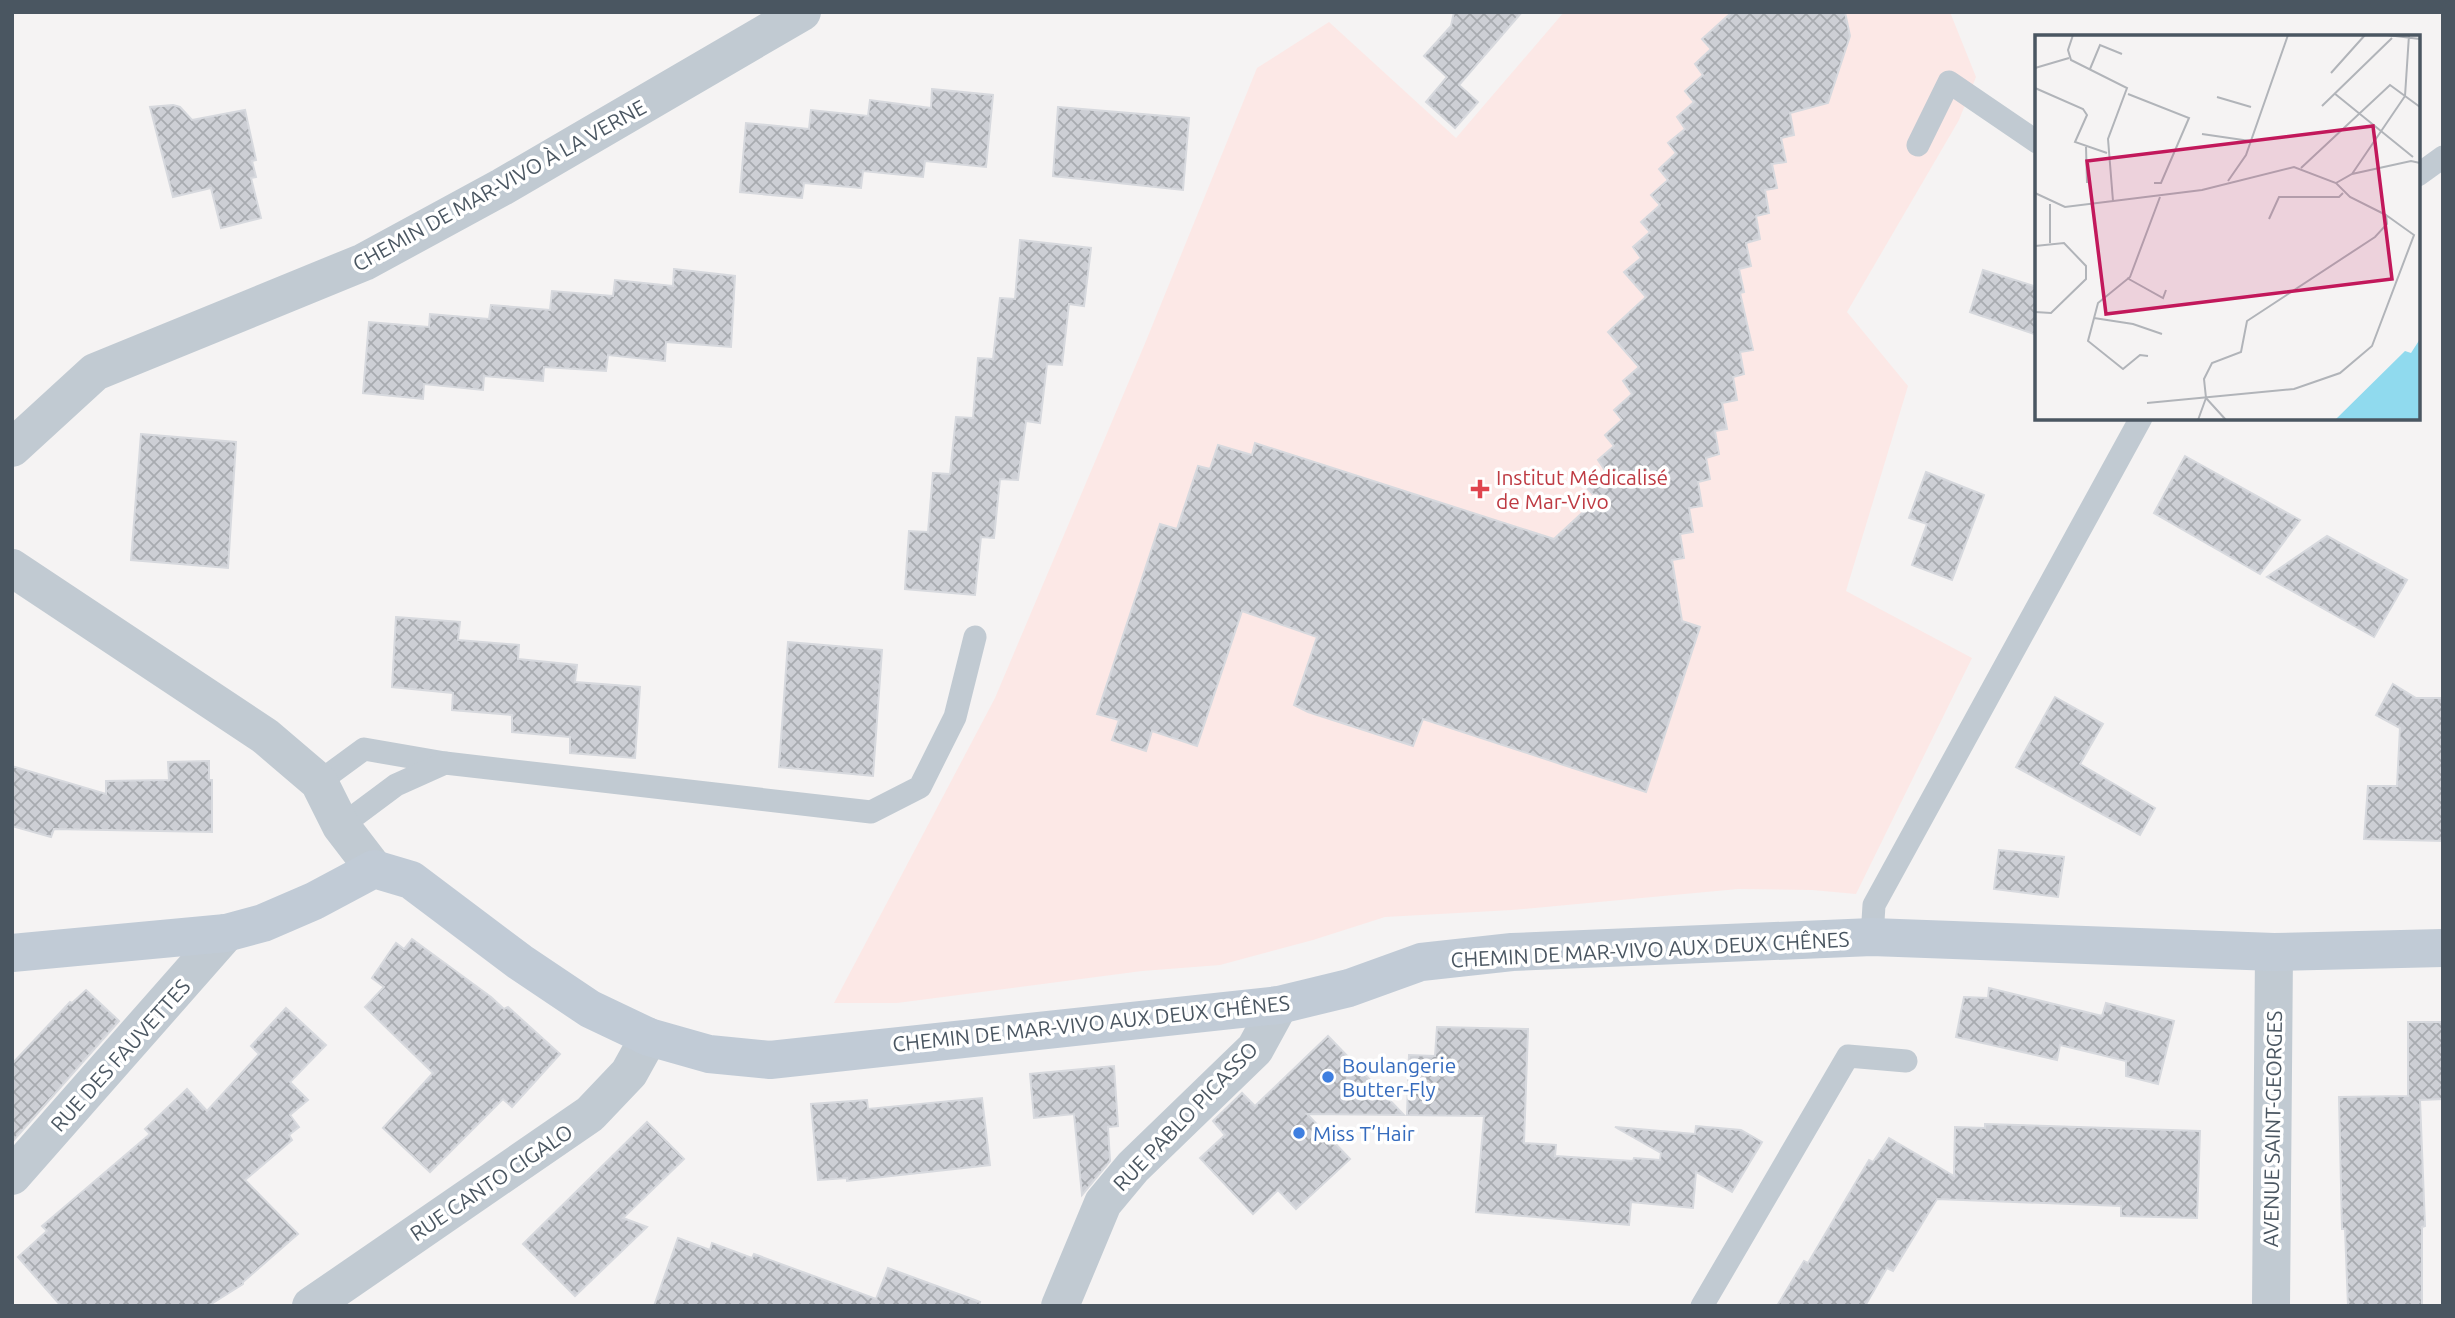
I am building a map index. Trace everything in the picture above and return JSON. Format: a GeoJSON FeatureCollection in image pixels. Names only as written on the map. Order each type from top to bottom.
{"type":"FeatureCollection","features":[{"type":"Feature","properties":{"kind":"street","name":"CHEMIN DE MAR-VIVO À LA VERNE"},"geometry":{"type":"LineString","coordinates":[[12,448],[94,372],[364,262],[502,187],[802,12]]}},
{"type":"Feature","properties":{"kind":"street"},"geometry":{"type":"LineString","coordinates":[[12,569],[265,736],[318,782],[341,826],[374,869],[301,907],[263,923],[226,933],[12,953]]}},
{"type":"Feature","properties":{"kind":"street","name":"CHEMIN DE MAR-VIVO AUX DEUX CHÊNES"},"geometry":{"type":"LineString","coordinates":[[374,869],[411,880],[520,962],[590,1009],[649,1037],[709,1054],[770,1060],[1279,1005],[1349,988],[1421,962],[1512,952],[1872,937],[2274,952],[2443,948]]}},
{"type":"Feature","properties":{"kind":"street","name":"RUE DES FAUVETTES"},"geometry":{"type":"LineString","coordinates":[[12,1176],[226,933]]}},
{"type":"Feature","properties":{"kind":"street","name":"AVENUE SAINT-GEORGES"},"geometry":{"type":"LineString","coordinates":[[2271,1306],[2274,952]]}},
{"type":"Feature","properties":{"kind":"street","name":"RUE PABLO PICASSO"},"geometry":{"type":"LineString","coordinates":[[1060,1306],[1103,1203],[1133,1167],[1255,1049],[1279,1005]]}},
{"type":"Feature","properties":{"kind":"street","name":"RUE CANTO CIGALO"},"geometry":{"type":"LineString","coordinates":[[311,1306],[590,1114],[629,1073],[649,1037]]}},
{"type":"Feature","properties":{"kind":"lane"},"geometry":{"type":"LineString","coordinates":[[1918,145],[1948,82],[2035,141]]}},
{"type":"Feature","properties":{"kind":"lane"},"geometry":{"type":"LineString","coordinates":[[2420,174],[2443,157]]}},
{"type":"Feature","properties":{"kind":"lane"},"geometry":{"type":"LineString","coordinates":[[1872,937],[1874,905],[2140,420]]}},
{"type":"Feature","properties":{"kind":"lane"},"geometry":{"type":"LineString","coordinates":[[318,782],[364,749],[445,763],[871,812],[920,787],[955,717],[975,636]]}},
{"type":"Feature","properties":{"kind":"lane"},"geometry":{"type":"LineString","coordinates":[[341,826],[396,785],[445,763]]}},
{"type":"Feature","properties":{"kind":"lane"},"geometry":{"type":"LineString","coordinates":[[1702,1306],[1848,1056],[1906,1061]]}},
{"type":"Feature","properties":{"kind":"shaded area","name":"Institut Médicalisé de Mar-Vivo"},"geometry":{"type":"Polygon","coordinates":[[[1564,12],[1950,12],[1976,77],[1959,120],[1847,312],[1908,386],[1846,591],[1972,658],[1856,894],[1812,890],[1738,889],[1512,910],[1385,917],[1220,965],[1142,971],[897,1003],[834,1003],[995,698],[1146,341],[1257,68],[1329,22],[1456,138],[1564,12]]]}},
{"type":"Feature","properties":{"kind":"building"},"geometry":{"type":"Polygon","coordinates":[[[1454,12],[1522,12],[1459,85],[1478,102],[1455,128],[1426,102],[1447,77],[1424,56],[1451,26],[1454,12]]]}},
{"type":"Feature","properties":{"kind":"building"},"geometry":{"type":"Polygon","coordinates":[[[1732,12],[1845,12],[1850,36],[1828,103],[1790,113],[1794,135],[1781,138],[1786,162],[1772,164],[1777,188],[1765,190],[1769,213],[1756,216],[1760,239],[1746,243],[1751,266],[1739,269],[1744,292],[1740,293],[1753,350],[1740,352],[1744,374],[1733,377],[1737,400],[1722,403],[1727,429],[1715,431],[1719,454],[1706,458],[1710,479],[1698,482],[1702,506],[1689,508],[1693,532],[1680,534],[1684,558],[1672,560],[1682,621],[1700,627],[1646,792],[1423,719],[1413,746],[1308,712],[1294,705],[1317,637],[1242,611],[1197,746],[1152,731],[1146,751],[1112,740],[1119,720],[1097,714],[1160,524],[1177,529],[1198,466],[1210,469],[1218,445],[1252,455],[1255,443],[1554,539],[1597,499],[1588,489],[1606,472],[1598,460],[1614,446],[1605,435],[1622,420],[1614,410],[1632,394],[1623,381],[1639,367],[1608,332],[1646,297],[1624,272],[1641,258],[1633,247],[1650,232],[1641,222],[1660,205],[1651,195],[1668,180],[1659,169],[1676,153],[1668,143],[1685,129],[1677,117],[1694,102],[1685,91],[1703,75],[1695,64],[1711,49],[1702,39],[1732,12]]]}},
{"type":"Feature","properties":{"kind":"building"},"geometry":{"type":"Polygon","coordinates":[[[932,89],[993,95],[986,167],[925,161],[923,177],[863,171],[861,188],[804,183],[802,198],[740,192],[746,123],[809,129],[811,110],[868,116],[870,100],[931,108],[932,89]]]}},
{"type":"Feature","properties":{"kind":"building"},"geometry":{"type":"Polygon","coordinates":[[[150,107],[180,107],[192,120],[245,110],[256,160],[252,161],[256,177],[251,178],[261,218],[221,228],[211,188],[173,197],[150,107]]]}},
{"type":"Feature","properties":{"kind":"building"},"geometry":{"type":"Polygon","coordinates":[[[1058,107],[1189,118],[1183,190],[1053,176],[1058,107]]]}},
{"type":"Feature","properties":{"kind":"building"},"geometry":{"type":"Polygon","coordinates":[[[1020,240],[1091,248],[1084,306],[1069,304],[1062,365],[1047,364],[1040,423],[1026,421],[1018,480],[1000,479],[994,538],[981,537],[975,595],[905,589],[909,531],[928,532],[933,473],[950,474],[956,417],[973,418],[978,358],[993,359],[1000,298],[1015,299],[1020,240]]]}},
{"type":"Feature","properties":{"kind":"building"},"geometry":{"type":"Polygon","coordinates":[[[674,269],[735,276],[731,347],[666,342],[665,361],[608,355],[606,371],[544,367],[543,381],[484,376],[483,390],[424,384],[423,399],[363,393],[369,322],[429,327],[430,314],[489,319],[491,305],[550,310],[552,291],[613,296],[615,280],[673,286],[674,269]]]}},
{"type":"Feature","properties":{"kind":"building"},"geometry":{"type":"Polygon","coordinates":[[[1983,270],[2035,286],[2035,334],[1970,312],[1983,270]]]}},
{"type":"Feature","properties":{"kind":"building"},"geometry":{"type":"Polygon","coordinates":[[[141,434],[236,442],[228,568],[131,560],[141,434]]]}},
{"type":"Feature","properties":{"kind":"building"},"geometry":{"type":"Polygon","coordinates":[[[2185,456],[2300,520],[2260,574],[2154,513],[2185,456]]]}},
{"type":"Feature","properties":{"kind":"building"},"geometry":{"type":"Polygon","coordinates":[[[1926,472],[1984,495],[1952,580],[1912,565],[1927,524],[1909,518],[1926,472]]]}},
{"type":"Feature","properties":{"kind":"building"},"geometry":{"type":"Polygon","coordinates":[[[2327,536],[2407,580],[2374,637],[2267,577],[2327,536]]]}},
{"type":"Feature","properties":{"kind":"building"},"geometry":{"type":"Polygon","coordinates":[[[396,617],[460,622],[458,640],[519,645],[518,659],[577,665],[575,682],[640,687],[635,758],[570,753],[570,737],[512,732],[512,715],[452,710],[453,693],[392,687],[396,617]]]}},
{"type":"Feature","properties":{"kind":"building"},"geometry":{"type":"Polygon","coordinates":[[[788,642],[882,650],[873,776],[779,767],[788,642]]]}},
{"type":"Feature","properties":{"kind":"building"},"geometry":{"type":"Polygon","coordinates":[[[2393,684],[2416,698],[2443,698],[2443,841],[2364,839],[2368,786],[2397,786],[2400,728],[2376,715],[2393,684]]]}},
{"type":"Feature","properties":{"kind":"building"},"geometry":{"type":"Polygon","coordinates":[[[2055,697],[2103,724],[2080,764],[2155,808],[2140,835],[2016,767],[2055,697]]]}},
{"type":"Feature","properties":{"kind":"building"},"geometry":{"type":"Polygon","coordinates":[[[209,761],[209,780],[212,780],[212,832],[54,829],[51,837],[12,826],[12,766],[106,794],[106,781],[169,780],[168,762],[209,761]]]}},
{"type":"Feature","properties":{"kind":"building"},"geometry":{"type":"Polygon","coordinates":[[[1999,850],[2064,857],[2058,897],[1994,889],[1999,850]]]}},
{"type":"Feature","properties":{"kind":"building"},"geometry":{"type":"Polygon","coordinates":[[[412,939],[504,1009],[508,1007],[560,1054],[512,1107],[503,1099],[430,1172],[383,1128],[433,1073],[365,1007],[384,987],[372,978],[396,943],[404,949],[412,939]]]}},
{"type":"Feature","properties":{"kind":"building"},"geometry":{"type":"Polygon","coordinates":[[[1989,988],[2102,1016],[2106,1003],[2174,1021],[2158,1084],[2126,1076],[2126,1061],[2060,1045],[2057,1060],[1956,1037],[1964,997],[1988,998],[1989,988]]]}},
{"type":"Feature","properties":{"kind":"building"},"geometry":{"type":"Polygon","coordinates":[[[86,990],[119,1021],[12,1142],[12,1064],[70,1002],[86,990]]]}},
{"type":"Feature","properties":{"kind":"building"},"geometry":{"type":"Polygon","coordinates":[[[286,1008],[326,1045],[290,1082],[308,1100],[290,1115],[299,1127],[289,1135],[292,1140],[245,1180],[298,1234],[243,1284],[208,1306],[61,1306],[18,1257],[47,1231],[42,1226],[150,1134],[145,1129],[187,1089],[207,1111],[259,1054],[251,1046],[286,1008]]]}},
{"type":"Feature","properties":{"kind":"building"},"geometry":{"type":"Polygon","coordinates":[[[2408,1022],[2443,1022],[2443,1099],[2420,1100],[2425,1226],[2422,1227],[2422,1306],[2348,1306],[2345,1229],[2342,1229],[2339,1097],[2408,1096],[2408,1022]]]}},
{"type":"Feature","properties":{"kind":"building"},"geometry":{"type":"Polygon","coordinates":[[[1437,1027],[1528,1029],[1524,1143],[1556,1145],[1555,1156],[1660,1160],[1661,1153],[1615,1127],[1695,1134],[1696,1126],[1741,1130],[1762,1142],[1732,1192],[1696,1172],[1693,1208],[1631,1202],[1629,1225],[1476,1212],[1484,1116],[1407,1115],[1409,1055],[1435,1056],[1437,1027]]]}},
{"type":"Feature","properties":{"kind":"building"},"geometry":{"type":"Polygon","coordinates":[[[1328,1036],[1404,1115],[1307,1114],[1350,1159],[1296,1209],[1278,1190],[1253,1214],[1200,1158],[1225,1135],[1213,1121],[1242,1093],[1255,1106],[1328,1036]]]}},
{"type":"Feature","properties":{"kind":"building"},"geometry":{"type":"Polygon","coordinates":[[[1114,1066],[1118,1126],[1108,1127],[1110,1161],[1082,1195],[1074,1114],[1034,1118],[1030,1074],[1114,1066]]]}},
{"type":"Feature","properties":{"kind":"building"},"geometry":{"type":"Polygon","coordinates":[[[982,1098],[990,1165],[847,1181],[847,1178],[818,1180],[811,1104],[867,1100],[868,1109],[982,1098]]]}},
{"type":"Feature","properties":{"kind":"building"},"geometry":{"type":"Polygon","coordinates":[[[647,1122],[684,1159],[623,1218],[647,1227],[575,1296],[523,1244],[647,1122]]]}},
{"type":"Feature","properties":{"kind":"building"},"geometry":{"type":"Polygon","coordinates":[[[1985,1124],[2200,1131],[2197,1218],[2121,1216],[2121,1206],[1937,1199],[1893,1271],[1887,1268],[1865,1306],[1777,1306],[1804,1261],[1808,1263],[1869,1160],[1873,1162],[1889,1138],[1954,1176],[1955,1127],[1985,1128],[1985,1124]]]}},
{"type":"Feature","properties":{"kind":"building"},"geometry":{"type":"Polygon","coordinates":[[[678,1238],[710,1250],[712,1243],[752,1258],[754,1254],[876,1299],[888,1268],[980,1302],[979,1306],[654,1306],[678,1238]]]}},
{"type":"Feature","properties":{"kind":"place","name":"Institut Médicalisé de Mar-Vivo"},"geometry":{"type":"Point","coordinates":[1480,489]}},
{"type":"Feature","properties":{"kind":"place","name":"Boulangerie Butter-Fly"},"geometry":{"type":"Point","coordinates":[1328,1077]}},
{"type":"Feature","properties":{"kind":"place","name":"Miss T’Hair"},"geometry":{"type":"Point","coordinates":[1299,1133]}}]}
